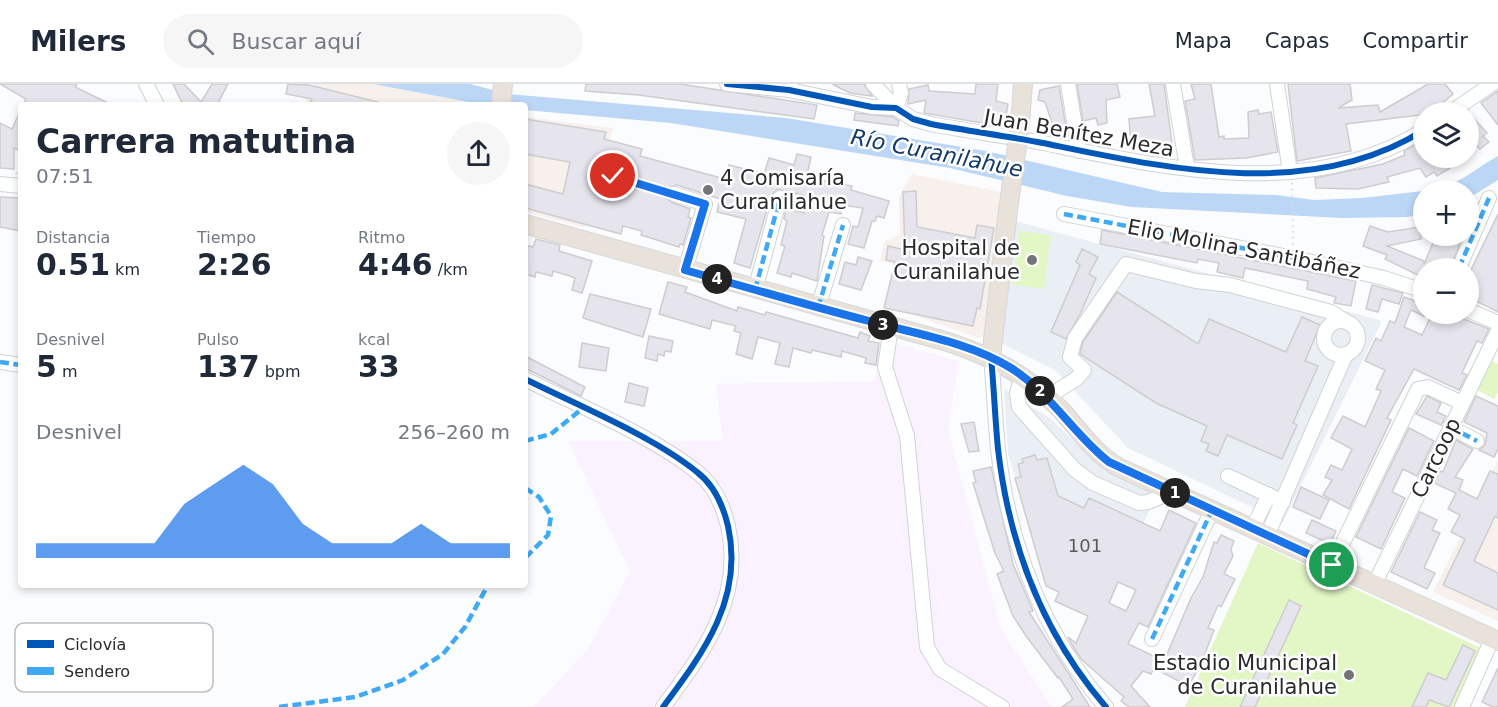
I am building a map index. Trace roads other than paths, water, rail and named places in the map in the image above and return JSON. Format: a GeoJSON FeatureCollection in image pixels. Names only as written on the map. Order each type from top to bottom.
{"type":"FeatureCollection","features":[{"type":"Feature","properties":{"kind":"main road"},"geometry":{"type":"LineString","coordinates":[[501,102],[503,84]]}},
{"type":"Feature","properties":{"kind":"main road"},"geometry":{"type":"LineString","coordinates":[[991,357],[1023,84]]}},
{"type":"Feature","properties":{"kind":"main road"},"geometry":{"type":"LineString","coordinates":[[528,225],[819,308],[948,342],[991,357],[1022,375],[1061,411],[1101,456],[1126,471],[1495,640]]}},
{"type":"Feature","properties":{"kind":"street"},"geometry":{"type":"LineString","coordinates":[[146,84],[155,102]]}},
{"type":"Feature","properties":{"kind":"street","name":"Juan Benítez Meza"},"geometry":{"type":"LineString","coordinates":[[727,84],[789,90],[872,107],[896,108],[913,119],[931,124],[1079,151],[1187,168],[1291,178],[1365,158],[1413,135]]}},
{"type":"Feature","properties":{"kind":"street"},"geometry":{"type":"LineString","coordinates":[[873,84],[896,108],[901,93],[899,84]]}},
{"type":"Feature","properties":{"kind":"street"},"geometry":{"type":"LineString","coordinates":[[1068,84],[1079,151]]}},
{"type":"Feature","properties":{"kind":"street"},"geometry":{"type":"LineString","coordinates":[[1173,84],[1187,168]]}},
{"type":"Feature","properties":{"kind":"street"},"geometry":{"type":"LineString","coordinates":[[1277,84],[1291,178]]}},
{"type":"Feature","properties":{"kind":"street"},"geometry":{"type":"LineString","coordinates":[[1466,102],[1492,84]]}},
{"type":"Feature","properties":{"kind":"street"},"geometry":{"type":"LineString","coordinates":[[0,184],[18,186]]}},
{"type":"Feature","properties":{"kind":"street"},"geometry":{"type":"LineString","coordinates":[[674,194],[705,204],[685,270]]}},
{"type":"Feature","properties":{"kind":"street"},"geometry":{"type":"LineString","coordinates":[[755,290],[780,198],[801,204]]}},
{"type":"Feature","properties":{"kind":"street"},"geometry":{"type":"LineString","coordinates":[[1463,258],[1489,198]]}},
{"type":"Feature","properties":{"kind":"street","name":"Elio Molina Santibáñez"},"geometry":{"type":"LineString","coordinates":[[1064,214],[1294,258],[1384,278],[1413,287]]}},
{"type":"Feature","properties":{"kind":"street"},"geometry":{"type":"LineString","coordinates":[[819,308],[843,225]]}},
{"type":"Feature","properties":{"kind":"street"},"geometry":{"type":"LineString","coordinates":[[1058,391],[1077,379],[1084,370],[1070,357],[1075,338],[1126,264],[1196,281],[1230,285],[1330,312],[1350,324],[1357,332],[1358,343],[1346,354],[1283,502],[1260,532]]}},
{"type":"Feature","properties":{"kind":"street"},"geometry":{"type":"LineString","coordinates":[[1479,315],[1498,323]]}},
{"type":"Feature","properties":{"kind":"street"},"geometry":{"type":"LineString","coordinates":[[1346,354],[1330,351],[1325,336],[1334,323],[1350,324]]}},
{"type":"Feature","properties":{"kind":"street"},"geometry":{"type":"LineString","coordinates":[[891,327],[885,367],[907,436],[927,647],[940,669],[1002,707]]}},
{"type":"Feature","properties":{"kind":"street","name":"Carcoop"},"geometry":{"type":"LineString","coordinates":[[1374,585],[1498,331]]}},
{"type":"Feature","properties":{"kind":"street"},"geometry":{"type":"LineString","coordinates":[[991,357],[998,451],[1017,543],[1042,611],[1062,648],[1106,707]]}},
{"type":"Feature","properties":{"kind":"street"},"geometry":{"type":"LineString","coordinates":[[0,362],[18,365]]}},
{"type":"Feature","properties":{"kind":"street"},"geometry":{"type":"LineString","coordinates":[[1022,375],[1017,393],[1019,407],[1075,470],[1093,483],[1139,503],[1148,502],[1172,492]]}},
{"type":"Feature","properties":{"kind":"street"},"geometry":{"type":"LineString","coordinates":[[528,381],[674,456],[698,472],[713,488],[725,511],[731,540],[732,577],[725,604],[702,655],[663,707]]}},
{"type":"Feature","properties":{"kind":"street"},"geometry":{"type":"LineString","coordinates":[[1332,565],[1418,389],[1428,387],[1462,403]]}},
{"type":"Feature","properties":{"kind":"street"},"geometry":{"type":"LineString","coordinates":[[1450,428],[1477,441]]}},
{"type":"Feature","properties":{"kind":"street"},"geometry":{"type":"LineString","coordinates":[[1228,476],[1283,502]]}},
{"type":"Feature","properties":{"kind":"street"},"geometry":{"type":"LineString","coordinates":[[1260,532],[1269,495]]}},
{"type":"Feature","properties":{"kind":"street"},"geometry":{"type":"LineString","coordinates":[[1152,639],[1212,510]]}},
{"type":"Feature","properties":{"kind":"street"},"geometry":{"type":"LineString","coordinates":[[1462,707],[1495,640]]}},
{"type":"Feature","properties":{"kind":"water","name":"Río Curanilahue"},"geometry":{"type":"Polygon","coordinates":[[[373,84],[470,84],[508,94],[786,118],[986,151],[1162,192],[1276,195],[1314,200],[1362,198],[1413,192],[1413,216],[1342,218],[1132,207],[1067,196],[950,168],[671,123],[528,110],[528,102],[469,102],[373,84]]]}},
{"type":"Feature","properties":{"kind":"water"},"geometry":{"type":"Polygon","coordinates":[[[1498,156],[1498,180],[1479,192],[1479,180],[1460,180],[1498,156]]]}},
{"type":"Feature","properties":{"kind":"place","name":"4 Comisaría Curanilahue"},"geometry":{"type":"Point","coordinates":[708,190]}},
{"type":"Feature","properties":{"kind":"place","name":"Hospital de Curanilahue"},"geometry":{"type":"Point","coordinates":[1032,260]}},
{"type":"Feature","properties":{"kind":"place","name":"Estadio Municipal de Curanilahue"},"geometry":{"type":"Point","coordinates":[1349,675]}}]}
